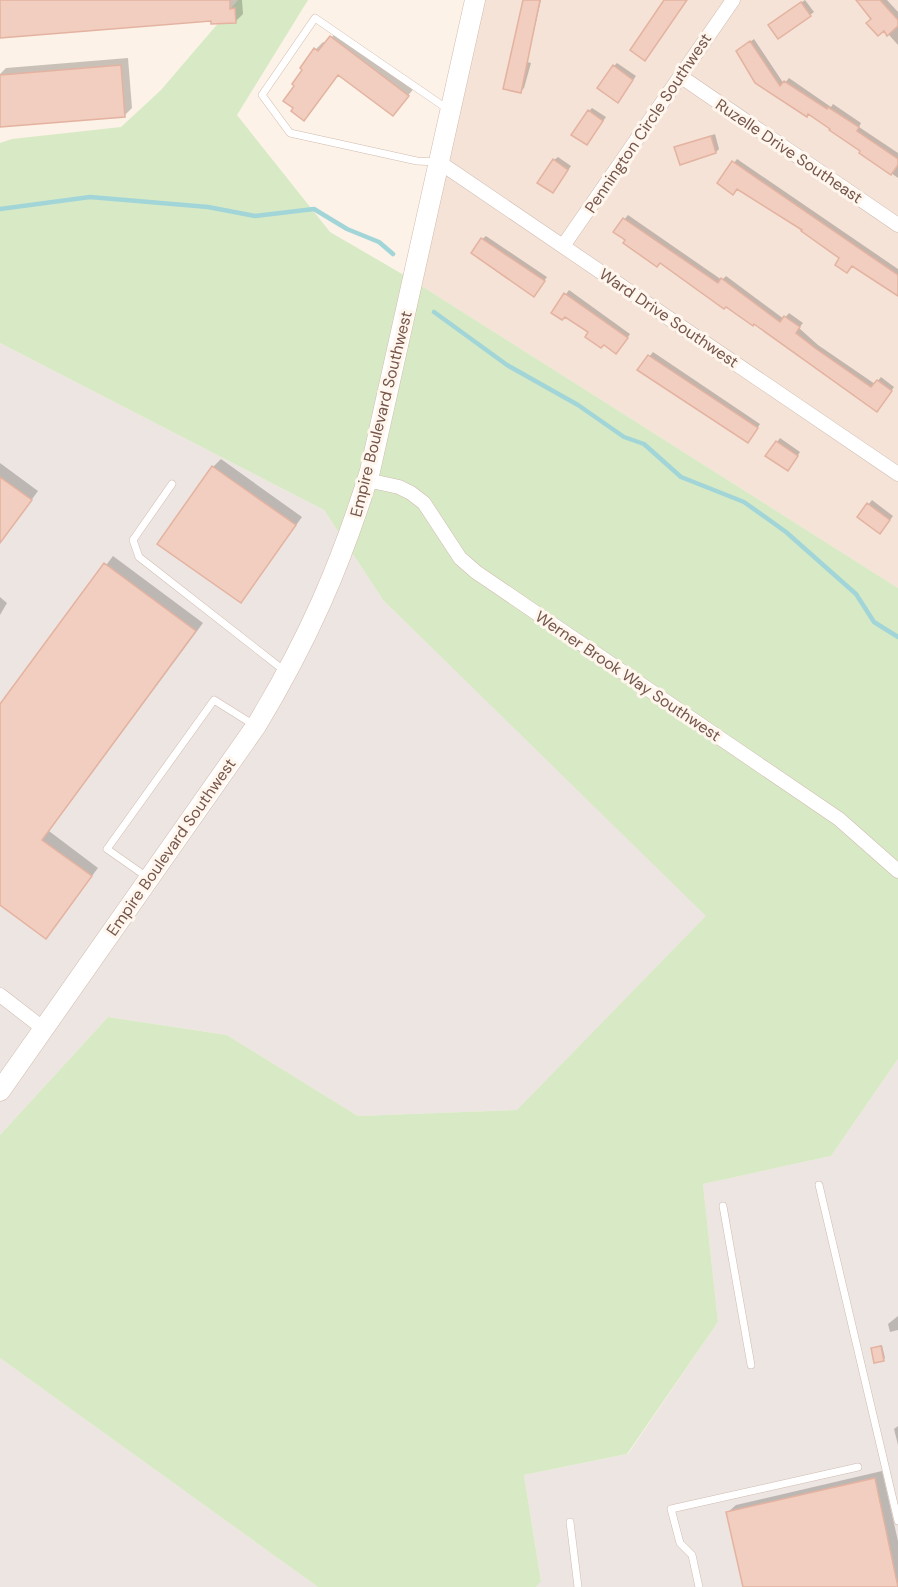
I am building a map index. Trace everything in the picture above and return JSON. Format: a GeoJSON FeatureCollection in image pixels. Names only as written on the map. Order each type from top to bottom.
{"type":"FeatureCollection","features":[{"type":"Feature","properties":{"kind":"street","name":"Empire Boulevard Southwest"},"geometry":{"type":"LineString","coordinates":[[0,1091],[256,726],[288,673],[321,608],[349,539],[368,480],[475,0]]}},
{"type":"Feature","properties":{"kind":"street","name":"Pennington Circle Southwest"},"geometry":{"type":"LineString","coordinates":[[563,246],[733,0]]}},
{"type":"Feature","properties":{"kind":"street","name":"Ruzelle Drive Southeast"},"geometry":{"type":"LineString","coordinates":[[680,76],[898,225]]}},
{"type":"Feature","properties":{"kind":"street","name":"Ward Drive Southwest"},"geometry":{"type":"LineString","coordinates":[[439,162],[898,474]]}},
{"type":"Feature","properties":{"kind":"street","name":"Werner Brook Way Southwest"},"geometry":{"type":"LineString","coordinates":[[368,480],[411,492],[424,503],[453,550],[476,572],[838,819],[898,871]]}},
{"type":"Feature","properties":{"kind":"street"},"geometry":{"type":"LineString","coordinates":[[0,995],[44,1029]]}},
{"type":"Feature","properties":{"kind":"lane"},"geometry":{"type":"LineString","coordinates":[[439,162],[417,161],[290,133],[262,95],[315,18],[425,96],[450,111]]}},
{"type":"Feature","properties":{"kind":"lane"},"geometry":{"type":"LineString","coordinates":[[172,484],[133,540],[135,550],[140,557],[288,673]]}},
{"type":"Feature","properties":{"kind":"lane"},"geometry":{"type":"LineString","coordinates":[[150,878],[107,849],[214,700],[256,726]]}},
{"type":"Feature","properties":{"kind":"lane"},"geometry":{"type":"LineString","coordinates":[[819,1185],[898,1521]]}},
{"type":"Feature","properties":{"kind":"lane"},"geometry":{"type":"LineString","coordinates":[[723,1206],[751,1365]]}},
{"type":"Feature","properties":{"kind":"lane"},"geometry":{"type":"LineString","coordinates":[[699,1587],[692,1555],[680,1543],[671,1509],[858,1467]]}},
{"type":"Feature","properties":{"kind":"lane"},"geometry":{"type":"LineString","coordinates":[[570,1522],[579,1587]]}},
{"type":"Feature","properties":{"kind":"shaded area"},"geometry":{"type":"Polygon","coordinates":[[[476,0],[898,0],[898,588],[409,278],[476,0]]]}},
{"type":"Feature","properties":{"kind":"shaded area"},"geometry":{"type":"Polygon","coordinates":[[[0,343],[324,510],[383,600],[707,916],[518,1110],[358,1116],[227,1035],[108,1017],[0,1135],[0,343]]]}},
{"type":"Feature","properties":{"kind":"shaded area"},"geometry":{"type":"Polygon","coordinates":[[[898,1059],[898,1587],[536,1587],[541,1580],[524,1475],[628,1454],[718,1322],[703,1184],[831,1156],[898,1059]]]}},
{"type":"Feature","properties":{"kind":"shaded area"},"geometry":{"type":"Polygon","coordinates":[[[0,1358],[318,1587],[0,1587],[0,1358]]]}},
{"type":"Feature","properties":{"kind":"green space"},"geometry":{"type":"Polygon","coordinates":[[[238,0],[308,0],[237,115],[330,232],[409,278],[898,588],[898,1059],[831,1156],[703,1184],[718,1322],[627,1454],[524,1475],[541,1581],[536,1587],[318,1587],[0,1358],[0,1135],[108,1017],[227,1035],[358,1116],[517,1110],[706,916],[383,600],[324,510],[0,343],[0,143],[12,139],[121,127],[161,90],[238,0]]]}},
{"type":"Feature","properties":{"kind":"building"},"geometry":{"type":"Polygon","coordinates":[[[0,0],[230,0],[230,9],[235,8],[236,23],[211,24],[211,21],[0,38],[0,0]]]}},
{"type":"Feature","properties":{"kind":"building"},"geometry":{"type":"Polygon","coordinates":[[[523,0],[540,0],[521,93],[503,89],[523,0]]]}},
{"type":"Feature","properties":{"kind":"building"},"geometry":{"type":"Polygon","coordinates":[[[664,0],[687,0],[645,61],[630,50],[664,0]]]}},
{"type":"Feature","properties":{"kind":"building"},"geometry":{"type":"Polygon","coordinates":[[[856,0],[880,0],[898,20],[898,26],[887,36],[884,31],[878,36],[866,23],[871,19],[856,0]]]}},
{"type":"Feature","properties":{"kind":"building"},"geometry":{"type":"Polygon","coordinates":[[[801,2],[811,16],[778,39],[768,25],[801,2]]]}},
{"type":"Feature","properties":{"kind":"building"},"geometry":{"type":"Polygon","coordinates":[[[330,36],[409,96],[393,116],[338,75],[304,121],[291,111],[293,108],[283,101],[294,86],[292,84],[302,70],[300,68],[314,48],[318,51],[330,36]]]}},
{"type":"Feature","properties":{"kind":"building"},"geometry":{"type":"Polygon","coordinates":[[[750,41],[780,86],[784,81],[827,109],[828,107],[859,127],[857,131],[898,159],[898,165],[891,175],[808,114],[807,117],[755,83],[736,51],[750,41]]]}},
{"type":"Feature","properties":{"kind":"building"},"geometry":{"type":"Polygon","coordinates":[[[121,65],[125,117],[0,127],[0,75],[121,65]]]}},
{"type":"Feature","properties":{"kind":"building"},"geometry":{"type":"Polygon","coordinates":[[[613,65],[633,80],[618,103],[597,88],[613,65]]]}},
{"type":"Feature","properties":{"kind":"building"},"geometry":{"type":"Polygon","coordinates":[[[588,110],[603,121],[587,145],[571,135],[588,110]]]}},
{"type":"Feature","properties":{"kind":"building"},"geometry":{"type":"Polygon","coordinates":[[[711,136],[716,153],[680,165],[674,147],[711,136]]]}},
{"type":"Feature","properties":{"kind":"building"},"geometry":{"type":"Polygon","coordinates":[[[553,159],[568,170],[553,193],[537,183],[553,159]]]}},
{"type":"Feature","properties":{"kind":"building"},"geometry":{"type":"Polygon","coordinates":[[[732,161],[898,275],[898,296],[852,266],[847,273],[835,265],[839,258],[802,230],[737,189],[733,195],[717,183],[732,161]]]}},
{"type":"Feature","properties":{"kind":"building"},"geometry":{"type":"Polygon","coordinates":[[[623,218],[718,283],[721,278],[780,322],[784,316],[800,327],[796,333],[871,387],[877,380],[892,391],[877,412],[754,324],[753,326],[726,307],[724,309],[660,263],[657,267],[623,243],[625,240],[613,232],[623,218]]]}},
{"type":"Feature","properties":{"kind":"building"},"geometry":{"type":"Polygon","coordinates":[[[481,238],[545,281],[534,297],[471,253],[481,238]]]}},
{"type":"Feature","properties":{"kind":"building"},"geometry":{"type":"Polygon","coordinates":[[[564,293],[628,338],[616,354],[604,345],[601,348],[585,337],[588,332],[565,317],[562,320],[551,313],[564,293]]]}},
{"type":"Feature","properties":{"kind":"building"},"geometry":{"type":"Polygon","coordinates":[[[648,355],[758,428],[748,443],[637,370],[648,355]]]}},
{"type":"Feature","properties":{"kind":"building"},"geometry":{"type":"Polygon","coordinates":[[[776,441],[798,456],[788,471],[765,456],[776,441]]]}},
{"type":"Feature","properties":{"kind":"building"},"geometry":{"type":"Polygon","coordinates":[[[212,466],[296,525],[241,603],[157,544],[212,466]]]}},
{"type":"Feature","properties":{"kind":"building"},"geometry":{"type":"Polygon","coordinates":[[[0,477],[32,500],[0,543],[0,477]]]}},
{"type":"Feature","properties":{"kind":"building"},"geometry":{"type":"Polygon","coordinates":[[[867,503],[890,520],[880,534],[857,517],[867,503]]]}},
{"type":"Feature","properties":{"kind":"building"},"geometry":{"type":"Polygon","coordinates":[[[104,563],[196,631],[42,840],[92,876],[46,939],[0,905],[0,704],[104,563]]]}},
{"type":"Feature","properties":{"kind":"building"},"geometry":{"type":"Polygon","coordinates":[[[881,1346],[884,1361],[874,1363],[871,1348],[881,1346]]]}},
{"type":"Feature","properties":{"kind":"building"},"geometry":{"type":"Polygon","coordinates":[[[875,1478],[898,1587],[743,1587],[726,1512],[875,1478]]]}},
{"type":"Feature","properties":{"kind":"waterway"},"geometry":{"type":"LineString","coordinates":[[0,209],[90,197],[208,207],[255,216],[314,209],[347,229],[379,242],[393,254]]}},
{"type":"Feature","properties":{"kind":"waterway"},"geometry":{"type":"LineString","coordinates":[[434,312],[507,365],[578,405],[624,437],[644,444],[681,477],[744,502],[786,532],[856,594],[874,622],[898,637]]}}]}
